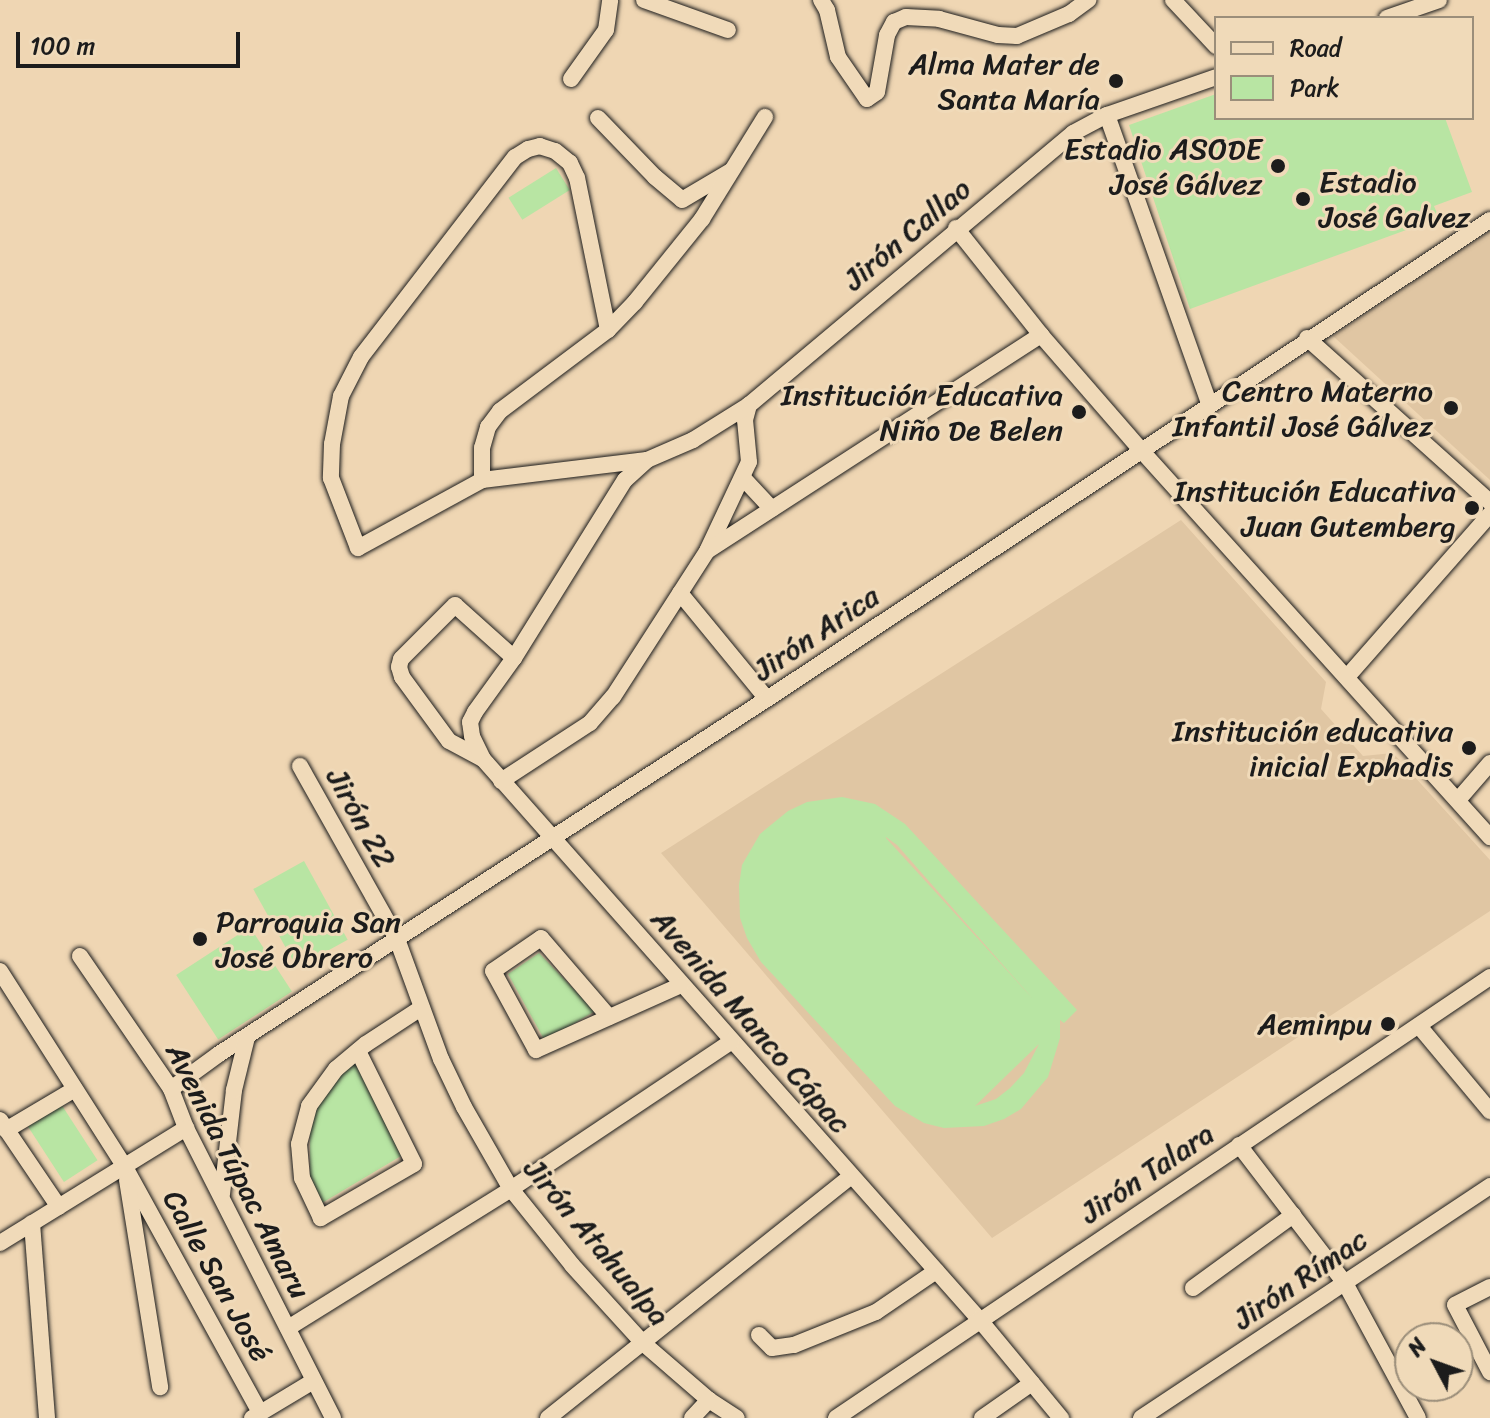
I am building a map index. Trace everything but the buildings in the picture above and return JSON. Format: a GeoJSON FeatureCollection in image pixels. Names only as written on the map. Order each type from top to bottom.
{"type":"FeatureCollection","features":[{"type":"Feature","properties":{"kind":"street"},"geometry":{"type":"LineString","coordinates":[[571,79],[606,30],[610,0]]}},
{"type":"Feature","properties":{"kind":"street"},"geometry":{"type":"LineString","coordinates":[[644,0],[728,30]]}},
{"type":"Feature","properties":{"kind":"street"},"geometry":{"type":"LineString","coordinates":[[821,0],[827,10],[838,57],[867,99],[877,92],[887,35],[894,22],[906,17],[939,19],[998,35],[1017,36],[1069,14],[1088,0]]}},
{"type":"Feature","properties":{"kind":"street"},"geometry":{"type":"LineString","coordinates":[[1173,0],[1214,44]]}},
{"type":"Feature","properties":{"kind":"street"},"geometry":{"type":"LineString","coordinates":[[1393,16],[1439,0]]}},
{"type":"Feature","properties":{"kind":"street","name":"Jirón Callao"},"geometry":{"type":"LineString","coordinates":[[647,460],[693,440],[749,405],[956,228],[1073,133],[1107,115],[1214,78]]}},
{"type":"Feature","properties":{"kind":"street"},"geometry":{"type":"LineString","coordinates":[[1107,115],[1209,403]]}},
{"type":"Feature","properties":{"kind":"street"},"geometry":{"type":"LineString","coordinates":[[482,480],[482,448],[488,427],[500,411],[608,330],[702,219],[765,117]]}},
{"type":"Feature","properties":{"kind":"street"},"geometry":{"type":"LineString","coordinates":[[598,118],[655,177],[682,200],[731,170]]}},
{"type":"Feature","properties":{"kind":"street"},"geometry":{"type":"LineString","coordinates":[[608,330],[577,178],[570,163],[555,151],[540,146],[528,149],[515,157],[361,357],[341,396],[332,444],[331,478],[358,548],[482,480],[567,467],[647,460]]}},
{"type":"Feature","properties":{"kind":"street","name":"Jirón Arica"},"geometry":{"type":"LineString","coordinates":[[171,1089],[1490,220]]}},
{"type":"Feature","properties":{"kind":"street"},"geometry":{"type":"LineString","coordinates":[[956,228],[1041,335],[1140,449],[1490,837]]}},
{"type":"Feature","properties":{"kind":"street"},"geometry":{"type":"LineString","coordinates":[[707,551],[1041,335]]}},
{"type":"Feature","properties":{"kind":"street"},"geometry":{"type":"LineString","coordinates":[[1307,338],[1490,502]]}},
{"type":"Feature","properties":{"kind":"street"},"geometry":{"type":"LineString","coordinates":[[501,781],[590,723],[613,697],[707,551],[744,479],[749,462],[745,420],[749,405]]}},
{"type":"Feature","properties":{"kind":"street"},"geometry":{"type":"LineString","coordinates":[[483,759],[470,722],[514,658],[625,480],[647,460]]}},
{"type":"Feature","properties":{"kind":"street"},"geometry":{"type":"LineString","coordinates":[[744,479],[772,509]]}},
{"type":"Feature","properties":{"kind":"street"},"geometry":{"type":"LineString","coordinates":[[1347,677],[1490,514]]}},
{"type":"Feature","properties":{"kind":"street"},"geometry":{"type":"LineString","coordinates":[[680,593],[767,699]]}},
{"type":"Feature","properties":{"kind":"street","name":"Avenida Manco Cápac"},"geometry":{"type":"LineString","coordinates":[[514,658],[455,605],[401,659],[399,667],[402,677],[449,741],[483,759],[979,1319],[1061,1418]]}},
{"type":"Feature","properties":{"kind":"street"},"geometry":{"type":"LineString","coordinates":[[1458,800],[1490,763]]}},
{"type":"Feature","properties":{"kind":"street","name":"Jirón 22"},"geometry":{"type":"LineString","coordinates":[[300,766],[397,939]]}},
{"type":"Feature","properties":{"kind":"street"},"geometry":{"type":"LineString","coordinates":[[609,1017],[541,938],[493,971],[536,1050],[681,985]]}},
{"type":"Feature","properties":{"kind":"street","name":"Jirón Atahualpa"},"geometry":{"type":"LineString","coordinates":[[397,939],[421,1008],[464,1107],[511,1189],[572,1265],[643,1343],[709,1400],[737,1418]]}},
{"type":"Feature","properties":{"kind":"street","name":"Avenida Túpac Amaru"},"geometry":{"type":"LineString","coordinates":[[80,956],[171,1089],[186,1128],[288,1328],[312,1382],[333,1418]]}},
{"type":"Feature","properties":{"kind":"street","name":"Calle San José"},"geometry":{"type":"LineString","coordinates":[[0,971],[125,1167],[256,1416]]}},
{"type":"Feature","properties":{"kind":"street","name":"Jirón Talara"},"geometry":{"type":"LineString","coordinates":[[836,1418],[1490,977]]}},
{"type":"Feature","properties":{"kind":"street"},"geometry":{"type":"LineString","coordinates":[[358,1051],[414,1164],[321,1218],[302,1178],[299,1144],[309,1106],[336,1069],[358,1051],[421,1008]]}},
{"type":"Feature","properties":{"kind":"street"},"geometry":{"type":"LineString","coordinates":[[1419,1026],[1490,1111]]}},
{"type":"Feature","properties":{"kind":"street"},"geometry":{"type":"LineString","coordinates":[[221,1196],[234,1090],[247,1037]]}},
{"type":"Feature","properties":{"kind":"street"},"geometry":{"type":"LineString","coordinates":[[288,1328],[511,1189],[731,1042]]}},
{"type":"Feature","properties":{"kind":"street"},"geometry":{"type":"LineString","coordinates":[[59,1207],[3,1125],[75,1089]]}},
{"type":"Feature","properties":{"kind":"street"},"geometry":{"type":"LineString","coordinates":[[0,1243],[186,1128]]}},
{"type":"Feature","properties":{"kind":"street"},"geometry":{"type":"LineString","coordinates":[[1239,1145],[1345,1283],[1418,1418]]}},
{"type":"Feature","properties":{"kind":"street"},"geometry":{"type":"LineString","coordinates":[[125,1167],[160,1387]]}},
{"type":"Feature","properties":{"kind":"street"},"geometry":{"type":"LineString","coordinates":[[548,1418],[851,1176]]}},
{"type":"Feature","properties":{"kind":"street","name":"Jirón Rímac"},"geometry":{"type":"LineString","coordinates":[[1141,1418],[1490,1186]]}},
{"type":"Feature","properties":{"kind":"street"},"geometry":{"type":"LineString","coordinates":[[1193,1288],[1293,1215]]}},
{"type":"Feature","properties":{"kind":"street"},"geometry":{"type":"LineString","coordinates":[[32,1223],[47,1418]]}},
{"type":"Feature","properties":{"kind":"street"},"geometry":{"type":"LineString","coordinates":[[759,1335],[772,1348],[794,1345],[876,1312],[936,1271]]}},
{"type":"Feature","properties":{"kind":"street"},"geometry":{"type":"LineString","coordinates":[[1490,1287],[1455,1305],[1490,1372]]}},
{"type":"Feature","properties":{"kind":"street"},"geometry":{"type":"LineString","coordinates":[[256,1416],[312,1382]]}},
{"type":"Feature","properties":{"kind":"street"},"geometry":{"type":"LineString","coordinates":[[982,1418],[1032,1383]]}},
{"type":"Feature","properties":{"kind":"street"},"geometry":{"type":"LineString","coordinates":[[692,1418],[709,1400]]}},
{"type":"Feature","properties":{"kind":"shaded area","name":"Centro Materno Infantil José Gálvez"},"geometry":{"type":"Polygon","coordinates":[[[1490,231],[1490,480],[1333,336],[1490,231]]]}},
{"type":"Feature","properties":{"kind":"shaded area"},"geometry":{"type":"Polygon","coordinates":[[[1181,520],[1326,682],[1321,709],[1363,756],[1393,753],[1490,860],[1490,911],[992,1238],[661,853],[1181,520]]]}},
{"type":"Feature","properties":{"kind":"green space","name":"Estadio José Galvez"},"geometry":{"type":"Polygon","coordinates":[[[1214,95],[1214,120],[1446,120],[1472,192],[1434,206],[1439,218],[1190,309],[1129,125],[1214,95]]]}},
{"type":"Feature","properties":{"kind":"green space"},"geometry":{"type":"Polygon","coordinates":[[[556,168],[570,190],[522,220],[509,198],[556,168]]]}},
{"type":"Feature","properties":{"kind":"green space"},"geometry":{"type":"Polygon","coordinates":[[[842,797],[875,804],[905,824],[1077,1010],[1064,1023],[1060,1020],[1060,1038],[1048,1077],[1021,1109],[984,1126],[944,1128],[924,1123],[895,1106],[761,962],[740,918],[742,865],[760,834],[788,811],[807,802],[842,797]],[[886,838],[1033,999],[897,845],[886,838]],[[1039,1044],[975,1106],[996,1099],[1010,1088],[1024,1073],[1039,1044]]]}},
{"type":"Feature","properties":{"kind":"green space"},"geometry":{"type":"Polygon","coordinates":[[[304,861],[348,940],[297,968],[253,889],[304,861]]]}},
{"type":"Feature","properties":{"kind":"green space"},"geometry":{"type":"Polygon","coordinates":[[[250,927],[292,992],[218,1040],[176,975],[250,927]]]}},
{"type":"Feature","properties":{"kind":"green space"},"geometry":{"type":"Polygon","coordinates":[[[539,953],[595,1011],[545,1041],[508,974],[539,953]]]}},
{"type":"Feature","properties":{"kind":"green space"},"geometry":{"type":"Polygon","coordinates":[[[360,1060],[401,1156],[322,1203],[310,1177],[310,1133],[316,1106],[340,1072],[360,1060]]]}},
{"type":"Feature","properties":{"kind":"green space"},"geometry":{"type":"Polygon","coordinates":[[[61,1104],[97,1160],[64,1182],[27,1126],[61,1104]]]}},
{"type":"Feature","properties":{"kind":"place","name":"Alma Mater de Santa María"},"geometry":{"type":"Point","coordinates":[1116,81]}},
{"type":"Feature","properties":{"kind":"place","name":"Estadio ASODE José Gálvez"},"geometry":{"type":"Point","coordinates":[1278,166]}},
{"type":"Feature","properties":{"kind":"place","name":"Estadio José Galvez"},"geometry":{"type":"Point","coordinates":[1303,199]}},
{"type":"Feature","properties":{"kind":"place","name":"Centro Materno Infantil José Gálvez"},"geometry":{"type":"Point","coordinates":[1451,408]}},
{"type":"Feature","properties":{"kind":"place","name":"Institución Educativa Niño De Belen"},"geometry":{"type":"Point","coordinates":[1079,412]}},
{"type":"Feature","properties":{"kind":"place","name":"Institución Educativa Juan Gutemberg"},"geometry":{"type":"Point","coordinates":[1472,508]}},
{"type":"Feature","properties":{"kind":"place","name":"Institución educativa inicial Exphadis"},"geometry":{"type":"Point","coordinates":[1469,748]}},
{"type":"Feature","properties":{"kind":"place","name":"Parroquia San José Obrero"},"geometry":{"type":"Point","coordinates":[200,939]}},
{"type":"Feature","properties":{"kind":"place","name":"Aeminpu"},"geometry":{"type":"Point","coordinates":[1388,1024]}}]}
